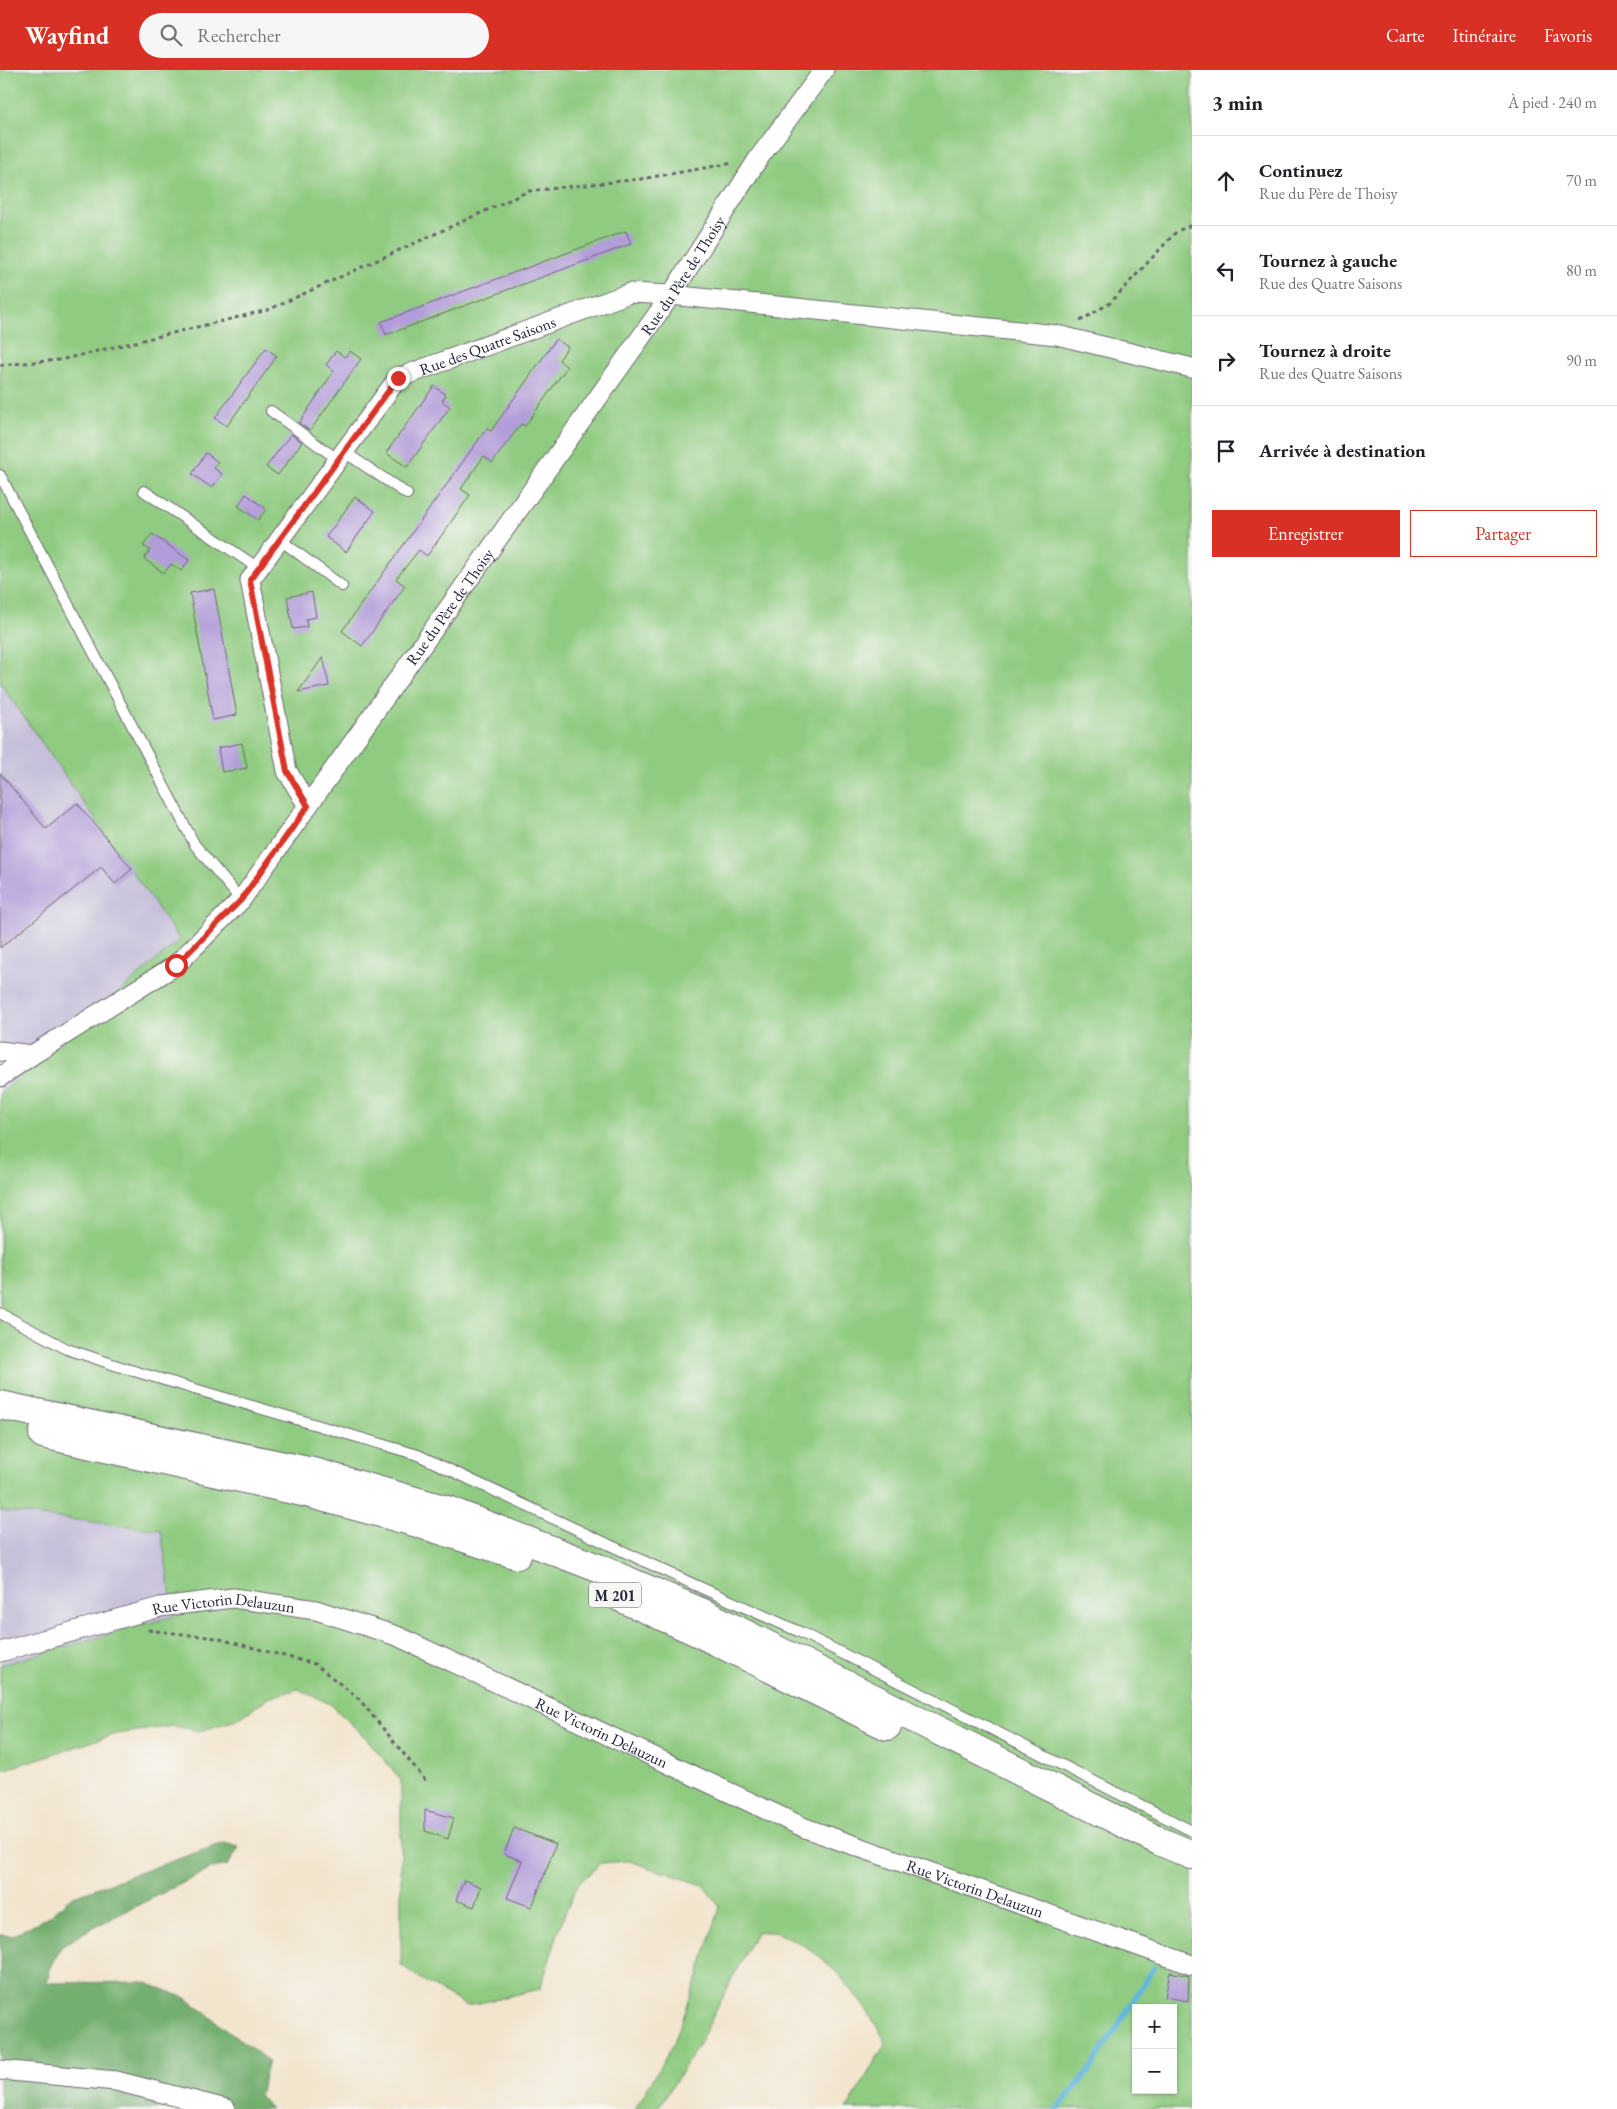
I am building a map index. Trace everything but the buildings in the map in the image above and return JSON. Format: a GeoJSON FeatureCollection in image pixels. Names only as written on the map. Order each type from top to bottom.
{"type":"FeatureCollection","features":[{"type":"Feature","properties":{"kind":"highway","name":"M 201"},"geometry":{"type":"LineString","coordinates":[[0,1405],[317,1474],[450,1511],[598,1568],[702,1612],[1150,1836],[1192,1854]]}},
{"type":"Feature","properties":{"kind":"highway","name":"M 201"},"geometry":{"type":"LineString","coordinates":[[0,1425],[307,1493],[421,1524],[510,1552],[576,1577],[695,1631],[958,1761],[1192,1871]]}},
{"type":"Feature","properties":{"kind":"street","name":"Rue du Père de Thoisy"},"geometry":{"type":"LineString","coordinates":[[0,1077],[176,965],[241,900],[671,295],[758,159],[824,70]]}},
{"type":"Feature","properties":{"kind":"street","name":"Rue des Quatre Saisons"},"geometry":{"type":"LineString","coordinates":[[308,806],[287,771],[250,580],[398,378],[630,293],[671,295],[1057,335],[1192,368]]}},
{"type":"Feature","properties":{"kind":"street"},"geometry":{"type":"LineString","coordinates":[[0,1051],[32,1056]]}},
{"type":"Feature","properties":{"kind":"street","name":"Rue Victorin Delauzun"},"geometry":{"type":"LineString","coordinates":[[0,1652],[160,1607],[233,1598],[316,1610],[397,1636],[805,1828],[1192,1965]]}},
{"type":"Feature","properties":{"kind":"street"},"geometry":{"type":"LineString","coordinates":[[0,2070],[116,2082],[226,2109]]}},
{"type":"Feature","properties":{"kind":"lane"},"geometry":{"type":"LineString","coordinates":[[271,411],[340,455],[407,494]]}},
{"type":"Feature","properties":{"kind":"lane"},"geometry":{"type":"LineString","coordinates":[[0,475],[195,845],[241,900]]}},
{"type":"Feature","properties":{"kind":"lane"},"geometry":{"type":"LineString","coordinates":[[144,491],[258,568]]}},
{"type":"Feature","properties":{"kind":"lane"},"geometry":{"type":"LineString","coordinates":[[279,539],[342,586]]}},
{"type":"Feature","properties":{"kind":"lane"},"geometry":{"type":"LineString","coordinates":[[0,1313],[67,1349],[126,1369],[418,1455],[800,1632],[1192,1831]]}},
{"type":"Feature","properties":{"kind":"path"},"geometry":{"type":"LineString","coordinates":[[0,365],[60,360],[268,310],[529,191],[641,180],[758,159]]}},
{"type":"Feature","properties":{"kind":"path"},"geometry":{"type":"LineString","coordinates":[[1057,335],[1110,303],[1177,230],[1192,225]]}},
{"type":"Feature","properties":{"kind":"path"},"geometry":{"type":"LineString","coordinates":[[147,1630],[216,1638],[315,1664],[360,1699],[426,1781]]}},
{"type":"Feature","properties":{"kind":"shaded area"},"geometry":{"type":"Polygon","coordinates":[[[0,683],[180,940],[0,1094],[0,683]]]}},
{"type":"Feature","properties":{"kind":"shaded area"},"geometry":{"type":"Polygon","coordinates":[[[0,1511],[161,1530],[175,1616],[0,1665],[0,1511]]]}},
{"type":"Feature","properties":{"kind":"green space"},"geometry":{"type":"Polygon","coordinates":[[[0,70],[1192,70],[1192,2109],[847,2109],[886,2042],[866,2009],[828,1964],[797,1941],[776,1933],[756,1932],[699,2044],[663,2101],[656,2109],[635,2109],[673,2045],[720,1907],[703,1885],[629,1861],[601,1863],[578,1884],[563,1918],[540,1989],[467,2006],[430,1985],[401,1965],[401,1780],[366,1738],[330,1704],[298,1689],[268,1698],[237,1720],[199,1731],[174,1726],[116,1734],[0,1771],[0,1665],[174,1616],[161,1530],[0,1511],[0,1094],[180,940],[0,683],[0,70]]]}},
{"type":"Feature","properties":{"kind":"green space"},"geometry":{"type":"Polygon","coordinates":[[[223,1843],[239,1847],[228,1865],[213,1868],[90,1929],[61,1947],[51,1965],[47,1983],[144,1982],[186,1998],[268,2061],[259,2095],[271,2109],[0,2109],[0,1935],[12,1936],[51,1915],[71,1897],[223,1843]]]}},
{"type":"Feature","properties":{"kind":"waterway"},"geometry":{"type":"LineString","coordinates":[[1057,2109],[1087,2074],[1154,1968]]}},
{"type":"Feature","properties":{"kind":"route"},"geometry":{"type":"LineString","coordinates":[[176,965],[241,900],[308,806],[287,771],[250,580],[398,378]]}}]}
